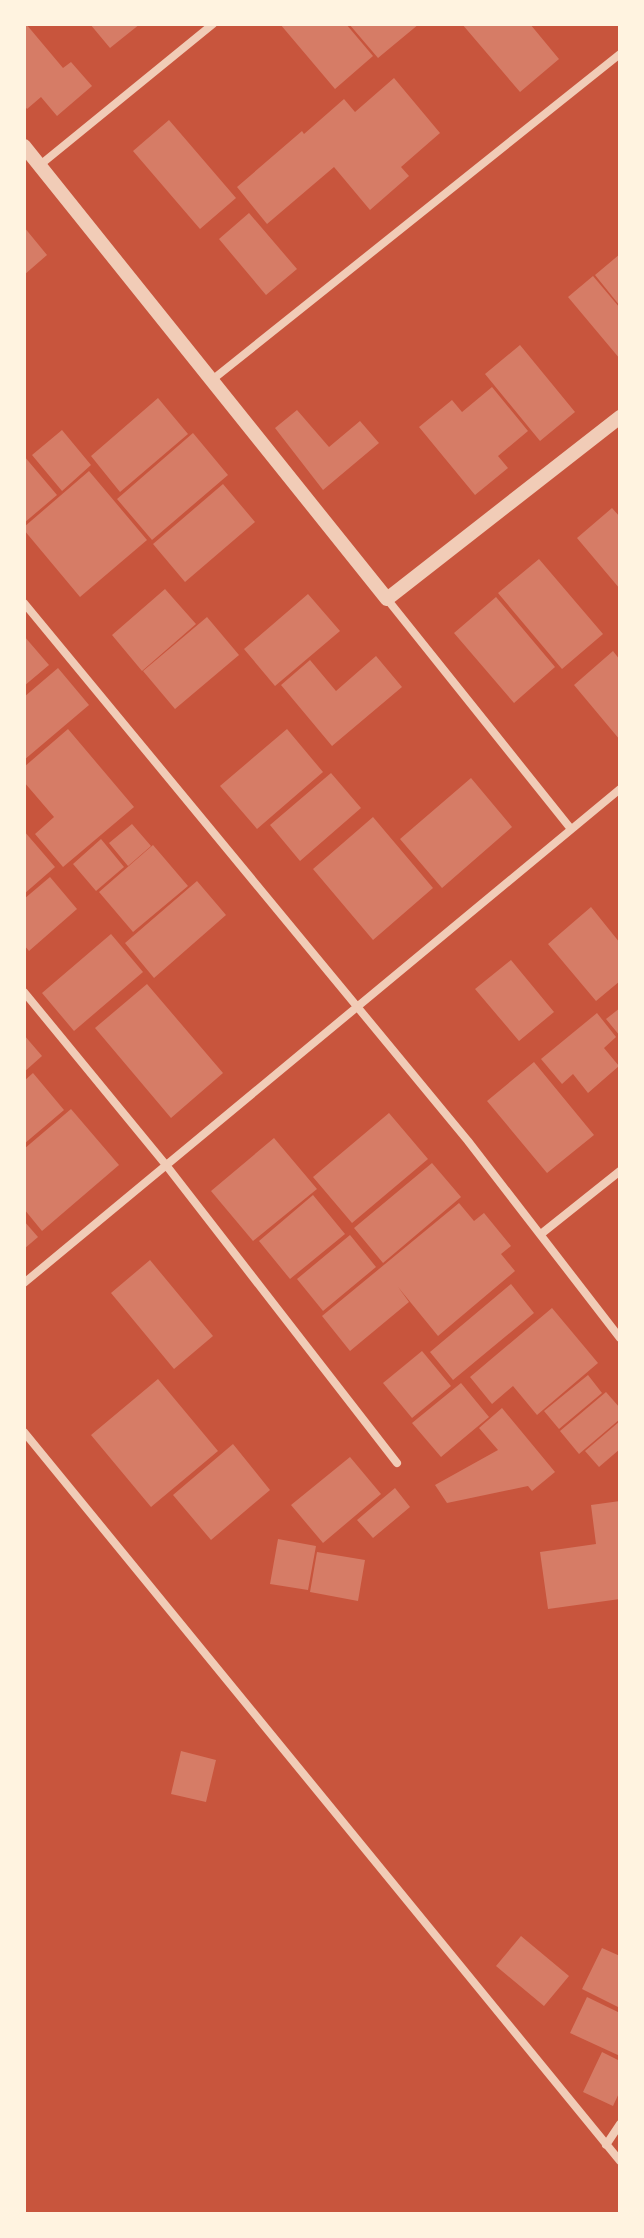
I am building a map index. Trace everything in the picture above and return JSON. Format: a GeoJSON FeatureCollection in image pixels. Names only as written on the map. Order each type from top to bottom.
{"type":"FeatureCollection","features":[{"type":"Feature","properties":{"kind":"street"},"geometry":{"type":"LineString","coordinates":[[40,165],[213,24]]}},
{"type":"Feature","properties":{"kind":"street"},"geometry":{"type":"LineString","coordinates":[[212,380],[620,54]]}},
{"type":"Feature","properties":{"kind":"street"},"geometry":{"type":"LineString","coordinates":[[24,146],[571,829]]}},
{"type":"Feature","properties":{"kind":"street"},"geometry":{"type":"LineString","coordinates":[[387,599],[620,417]]}},
{"type":"Feature","properties":{"kind":"street"},"geometry":{"type":"LineString","coordinates":[[24,603],[468,1141],[620,1338]]}},
{"type":"Feature","properties":{"kind":"street"},"geometry":{"type":"LineString","coordinates":[[24,1283],[620,789]]}},
{"type":"Feature","properties":{"kind":"street"},"geometry":{"type":"LineString","coordinates":[[24,992],[166,1165],[397,1463]]}},
{"type":"Feature","properties":{"kind":"street"},"geometry":{"type":"LineString","coordinates":[[541,1234],[620,1171]]}},
{"type":"Feature","properties":{"kind":"street"},"geometry":{"type":"LineString","coordinates":[[24,1432],[620,2161]]}},
{"type":"Feature","properties":{"kind":"street"},"geometry":{"type":"LineString","coordinates":[[606,2145],[620,2124]]}},
{"type":"Feature","properties":{"kind":"building"},"geometry":{"type":"Polygon","coordinates":[[[24,24],[63,68],[71,62],[92,86],[57,116],[41,97],[27,109],[24,105],[24,24]]]}},
{"type":"Feature","properties":{"kind":"building"},"geometry":{"type":"Polygon","coordinates":[[[90,24],[140,24],[110,48],[90,24]]]}},
{"type":"Feature","properties":{"kind":"building"},"geometry":{"type":"Polygon","coordinates":[[[280,24],[346,24],[373,56],[335,89],[280,24]]]}},
{"type":"Feature","properties":{"kind":"building"},"geometry":{"type":"Polygon","coordinates":[[[349,24],[419,24],[378,58],[349,24]]]}},
{"type":"Feature","properties":{"kind":"building"},"geometry":{"type":"Polygon","coordinates":[[[462,24],[530,24],[559,59],[520,92],[462,24]]]}},
{"type":"Feature","properties":{"kind":"building"},"geometry":{"type":"Polygon","coordinates":[[[394,78],[440,133],[401,167],[409,176],[370,210],[334,167],[267,224],[237,187],[344,99],[355,112],[394,78]]]}},
{"type":"Feature","properties":{"kind":"building"},"geometry":{"type":"Polygon","coordinates":[[[169,120],[236,198],[200,229],[133,151],[169,120]]]}},
{"type":"Feature","properties":{"kind":"building"},"geometry":{"type":"Polygon","coordinates":[[[249,213],[297,269],[266,295],[219,239],[249,213]]]}},
{"type":"Feature","properties":{"kind":"building"},"geometry":{"type":"Polygon","coordinates":[[[24,227],[47,255],[24,275],[24,227]]]}},
{"type":"Feature","properties":{"kind":"building"},"geometry":{"type":"Polygon","coordinates":[[[620,254],[620,306],[595,275],[620,254]]]}},
{"type":"Feature","properties":{"kind":"building"},"geometry":{"type":"Polygon","coordinates":[[[593,276],[620,308],[620,359],[568,297],[593,276]]]}},
{"type":"Feature","properties":{"kind":"building"},"geometry":{"type":"Polygon","coordinates":[[[520,345],[575,412],[540,441],[485,374],[520,345]]]}},
{"type":"Feature","properties":{"kind":"building"},"geometry":{"type":"Polygon","coordinates":[[[492,387],[528,431],[498,456],[508,468],[475,495],[419,427],[452,400],[462,412],[492,387]]]}},
{"type":"Feature","properties":{"kind":"building"},"geometry":{"type":"Polygon","coordinates":[[[158,398],[188,434],[120,492],[91,456],[158,398]]]}},
{"type":"Feature","properties":{"kind":"building"},"geometry":{"type":"Polygon","coordinates":[[[297,410],[329,447],[360,421],[379,443],[323,490],[275,428],[297,410]]]}},
{"type":"Feature","properties":{"kind":"building"},"geometry":{"type":"Polygon","coordinates":[[[62,430],[91,465],[62,491],[32,455],[62,430]]]}},
{"type":"Feature","properties":{"kind":"building"},"geometry":{"type":"Polygon","coordinates":[[[193,433],[228,475],[152,540],[117,499],[193,433]]]}},
{"type":"Feature","properties":{"kind":"building"},"geometry":{"type":"Polygon","coordinates":[[[24,456],[57,495],[24,523],[24,456]]]}},
{"type":"Feature","properties":{"kind":"building"},"geometry":{"type":"Polygon","coordinates":[[[89,471],[147,540],[80,597],[24,527],[89,471]]]}},
{"type":"Feature","properties":{"kind":"building"},"geometry":{"type":"Polygon","coordinates":[[[223,484],[255,522],[185,582],[153,544],[223,484]]]}},
{"type":"Feature","properties":{"kind":"building"},"geometry":{"type":"Polygon","coordinates":[[[612,508],[620,517],[620,589],[577,538],[612,508]]]}},
{"type":"Feature","properties":{"kind":"building"},"geometry":{"type":"Polygon","coordinates":[[[539,559],[603,634],[562,669],[498,593],[539,559]]]}},
{"type":"Feature","properties":{"kind":"building"},"geometry":{"type":"Polygon","coordinates":[[[165,589],[196,624],[142,671],[112,635],[165,589]]]}},
{"type":"Feature","properties":{"kind":"building"},"geometry":{"type":"Polygon","coordinates":[[[308,594],[340,631],[275,686],[244,649],[308,594]]]}},
{"type":"Feature","properties":{"kind":"building"},"geometry":{"type":"Polygon","coordinates":[[[496,597],[555,667],[514,703],[454,633],[496,597]]]}},
{"type":"Feature","properties":{"kind":"building"},"geometry":{"type":"Polygon","coordinates":[[[207,617],[239,655],[175,709],[143,671],[207,617]]]}},
{"type":"Feature","properties":{"kind":"building"},"geometry":{"type":"Polygon","coordinates":[[[24,636],[49,665],[24,686],[24,636]]]}},
{"type":"Feature","properties":{"kind":"building"},"geometry":{"type":"Polygon","coordinates":[[[613,651],[620,660],[620,740],[574,685],[613,651]]]}},
{"type":"Feature","properties":{"kind":"building"},"geometry":{"type":"Polygon","coordinates":[[[376,656],[402,687],[332,746],[281,685],[310,660],[336,691],[376,656]]]}},
{"type":"Feature","properties":{"kind":"building"},"geometry":{"type":"Polygon","coordinates":[[[58,668],[89,705],[24,760],[24,697],[58,668]]]}},
{"type":"Feature","properties":{"kind":"building"},"geometry":{"type":"Polygon","coordinates":[[[68,729],[134,807],[63,867],[35,834],[54,817],[24,782],[24,767],[68,729]]]}},
{"type":"Feature","properties":{"kind":"building"},"geometry":{"type":"Polygon","coordinates":[[[287,729],[323,772],[257,829],[220,786],[287,729]]]}},
{"type":"Feature","properties":{"kind":"building"},"geometry":{"type":"Polygon","coordinates":[[[331,773],[361,808],[300,861],[270,825],[331,773]]]}},
{"type":"Feature","properties":{"kind":"building"},"geometry":{"type":"Polygon","coordinates":[[[471,778],[512,827],[442,888],[400,839],[471,778]]]}},
{"type":"Feature","properties":{"kind":"building"},"geometry":{"type":"Polygon","coordinates":[[[373,817],[433,888],[373,940],[313,869],[373,817]]]}},
{"type":"Feature","properties":{"kind":"building"},"geometry":{"type":"Polygon","coordinates":[[[132,824],[151,846],[128,866],[109,843],[132,824]]]}},
{"type":"Feature","properties":{"kind":"building"},"geometry":{"type":"Polygon","coordinates":[[[24,831],[55,867],[24,894],[24,831]]]}},
{"type":"Feature","properties":{"kind":"building"},"geometry":{"type":"Polygon","coordinates":[[[101,839],[124,867],[96,891],[73,864],[101,839]]]}},
{"type":"Feature","properties":{"kind":"building"},"geometry":{"type":"Polygon","coordinates":[[[153,845],[188,886],[133,932],[99,892],[153,845]]]}},
{"type":"Feature","properties":{"kind":"building"},"geometry":{"type":"Polygon","coordinates":[[[50,877],[77,909],[29,951],[24,945],[24,899],[50,877]]]}},
{"type":"Feature","properties":{"kind":"building"},"geometry":{"type":"Polygon","coordinates":[[[197,881],[226,915],[154,978],[125,943],[197,881]]]}},
{"type":"Feature","properties":{"kind":"building"},"geometry":{"type":"Polygon","coordinates":[[[591,907],[620,943],[620,981],[596,1001],[548,944],[591,907]]]}},
{"type":"Feature","properties":{"kind":"building"},"geometry":{"type":"Polygon","coordinates":[[[111,934],[143,972],[74,1031],[42,993],[111,934]]]}},
{"type":"Feature","properties":{"kind":"building"},"geometry":{"type":"Polygon","coordinates":[[[511,960],[554,1012],[519,1041],[475,989],[511,960]]]}},
{"type":"Feature","properties":{"kind":"building"},"geometry":{"type":"Polygon","coordinates":[[[147,984],[223,1073],[171,1118],[95,1028],[147,984]]]}},
{"type":"Feature","properties":{"kind":"building"},"geometry":{"type":"Polygon","coordinates":[[[620,1008],[620,1036],[606,1019],[620,1008]]]}},
{"type":"Feature","properties":{"kind":"building"},"geometry":{"type":"Polygon","coordinates":[[[597,1013],[616,1037],[604,1048],[619,1066],[588,1093],[573,1074],[562,1084],[541,1059],[597,1013]]]}},
{"type":"Feature","properties":{"kind":"building"},"geometry":{"type":"Polygon","coordinates":[[[24,1035],[42,1056],[24,1072],[24,1035]]]}},
{"type":"Feature","properties":{"kind":"building"},"geometry":{"type":"Polygon","coordinates":[[[534,1062],[594,1135],[547,1173],[487,1101],[534,1062]]]}},
{"type":"Feature","properties":{"kind":"building"},"geometry":{"type":"Polygon","coordinates":[[[33,1073],[64,1110],[24,1144],[24,1081],[33,1073]]]}},
{"type":"Feature","properties":{"kind":"building"},"geometry":{"type":"Polygon","coordinates":[[[71,1109],[119,1165],[42,1231],[24,1209],[24,1149],[71,1109]]]}},
{"type":"Feature","properties":{"kind":"building"},"geometry":{"type":"Polygon","coordinates":[[[389,1113],[428,1159],[352,1223],[313,1177],[389,1113]]]}},
{"type":"Feature","properties":{"kind":"building"},"geometry":{"type":"Polygon","coordinates":[[[274,1138],[317,1189],[253,1241],[211,1191],[274,1138]]]}},
{"type":"Feature","properties":{"kind":"building"},"geometry":{"type":"Polygon","coordinates":[[[432,1163],[461,1197],[383,1263],[354,1228],[432,1163]]]}},
{"type":"Feature","properties":{"kind":"building"},"geometry":{"type":"Polygon","coordinates":[[[313,1195],[345,1234],[290,1279],[259,1241],[313,1195]]]}},
{"type":"Feature","properties":{"kind":"building"},"geometry":{"type":"Polygon","coordinates":[[[459,1203],[474,1221],[484,1213],[511,1246],[501,1254],[515,1271],[438,1336],[398,1287],[409,1302],[350,1351],[322,1316],[459,1203]]]}},
{"type":"Feature","properties":{"kind":"building"},"geometry":{"type":"Polygon","coordinates":[[[24,1221],[38,1237],[24,1249],[24,1221]]]}},
{"type":"Feature","properties":{"kind":"building"},"geometry":{"type":"Polygon","coordinates":[[[350,1235],[376,1267],[323,1311],[297,1279],[350,1235]]]}},
{"type":"Feature","properties":{"kind":"building"},"geometry":{"type":"Polygon","coordinates":[[[150,1260],[213,1336],[174,1369],[111,1293],[150,1260]]]}},
{"type":"Feature","properties":{"kind":"building"},"geometry":{"type":"Polygon","coordinates":[[[511,1284],[534,1313],[453,1380],[430,1352],[511,1284]]]}},
{"type":"Feature","properties":{"kind":"building"},"geometry":{"type":"Polygon","coordinates":[[[552,1308],[598,1363],[537,1415],[513,1386],[492,1404],[470,1377],[552,1308]]]}},
{"type":"Feature","properties":{"kind":"building"},"geometry":{"type":"Polygon","coordinates":[[[422,1351],[451,1386],[412,1418],[383,1383],[422,1351]]]}},
{"type":"Feature","properties":{"kind":"building"},"geometry":{"type":"Polygon","coordinates":[[[588,1375],[602,1393],[559,1429],[544,1411],[588,1375]]]}},
{"type":"Feature","properties":{"kind":"building"},"geometry":{"type":"Polygon","coordinates":[[[158,1379],[218,1451],[151,1507],[91,1435],[158,1379]]]}},
{"type":"Feature","properties":{"kind":"building"},"geometry":{"type":"Polygon","coordinates":[[[461,1383],[489,1417],[441,1457],[412,1423],[461,1383]]]}},
{"type":"Feature","properties":{"kind":"building"},"geometry":{"type":"Polygon","coordinates":[[[606,1392],[620,1408],[620,1419],[579,1454],[560,1431],[606,1392]]]}},
{"type":"Feature","properties":{"kind":"building"},"geometry":{"type":"Polygon","coordinates":[[[502,1408],[555,1472],[532,1491],[528,1486],[447,1503],[435,1485],[498,1450],[479,1428],[502,1408]]]}},
{"type":"Feature","properties":{"kind":"building"},"geometry":{"type":"Polygon","coordinates":[[[620,1421],[620,1449],[599,1467],[585,1451],[620,1421]]]}},
{"type":"Feature","properties":{"kind":"building"},"geometry":{"type":"Polygon","coordinates":[[[233,1444],[270,1490],[211,1540],[173,1495],[233,1444]]]}},
{"type":"Feature","properties":{"kind":"building"},"geometry":{"type":"Polygon","coordinates":[[[350,1457],[381,1494],[323,1543],[291,1505],[350,1457]]]}},
{"type":"Feature","properties":{"kind":"building"},"geometry":{"type":"Polygon","coordinates":[[[395,1488],[410,1507],[373,1538],[357,1520],[395,1488]]]}},
{"type":"Feature","properties":{"kind":"building"},"geometry":{"type":"Polygon","coordinates":[[[620,1501],[620,1599],[548,1609],[540,1552],[596,1544],[591,1505],[620,1501]]]}},
{"type":"Feature","properties":{"kind":"building"},"geometry":{"type":"Polygon","coordinates":[[[278,1539],[316,1546],[308,1590],[270,1584],[278,1539]]]}},
{"type":"Feature","properties":{"kind":"building"},"geometry":{"type":"Polygon","coordinates":[[[317,1552],[365,1560],[358,1601],[310,1592],[317,1552]]]}},
{"type":"Feature","properties":{"kind":"building"},"geometry":{"type":"Polygon","coordinates":[[[181,1751],[216,1760],[206,1802],[171,1794],[181,1751]]]}},
{"type":"Feature","properties":{"kind":"building"},"geometry":{"type":"Polygon","coordinates":[[[521,1936],[569,1976],[544,2006],[496,1966],[521,1936]]]}},
{"type":"Feature","properties":{"kind":"building"},"geometry":{"type":"Polygon","coordinates":[[[602,1948],[620,1956],[620,2008],[582,1989],[602,1948]]]}},
{"type":"Feature","properties":{"kind":"building"},"geometry":{"type":"Polygon","coordinates":[[[587,1997],[620,2013],[620,2056],[570,2033],[587,1997]]]}},
{"type":"Feature","properties":{"kind":"building"},"geometry":{"type":"Polygon","coordinates":[[[602,2052],[620,2061],[620,2091],[613,2106],[583,2092],[602,2052]]]}}]}
